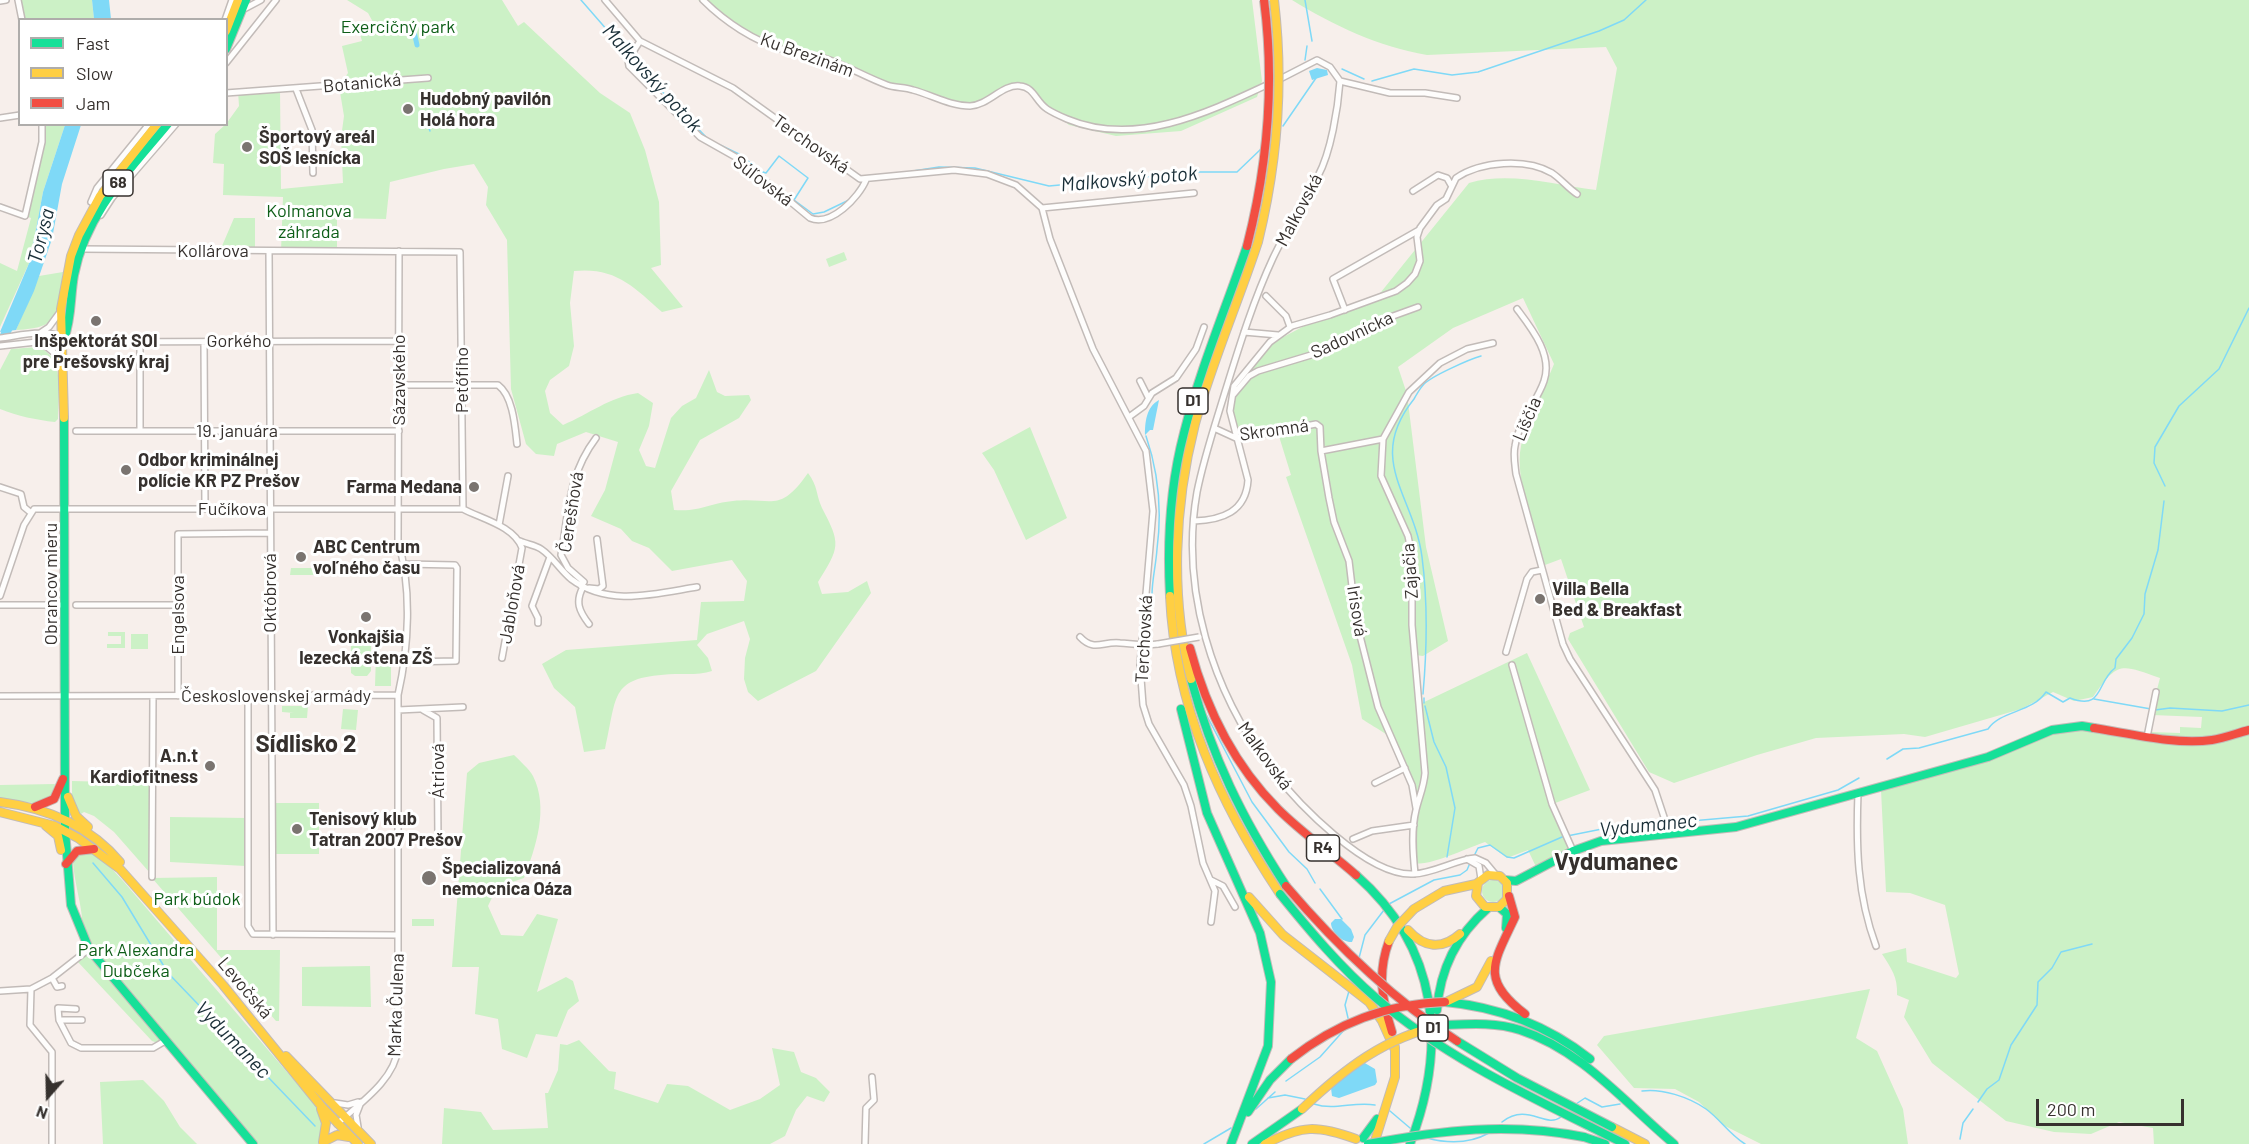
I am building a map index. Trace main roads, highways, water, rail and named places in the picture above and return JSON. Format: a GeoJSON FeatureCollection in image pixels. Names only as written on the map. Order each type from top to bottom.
{"type":"FeatureCollection","features":[{"type":"Feature","properties":{"kind":"main road"},"geometry":{"type":"LineString","coordinates":[[228,27],[238,0]]}},
{"type":"Feature","properties":{"kind":"main road"},"geometry":{"type":"LineString","coordinates":[[228,45],[246,0]]}},
{"type":"Feature","properties":{"kind":"main road","name":"D1"},"geometry":{"type":"LineString","coordinates":[[1264,0],[1270,63],[1270,122],[1261,191],[1247,246],[1191,408],[1174,481],[1168,563],[1176,658],[1190,717],[1217,790],[1245,843],[1280,894],[1335,958],[1409,1024],[1493,1076],[1625,1144]]}},
{"type":"Feature","properties":{"kind":"main road","name":"D1"},"geometry":{"type":"LineString","coordinates":[[1274,0],[1280,58],[1280,112],[1273,177],[1258,242],[1207,386],[1190,446],[1178,525],[1178,601],[1186,663],[1207,742],[1246,827],[1286,886],[1351,960],[1425,1022],[1504,1072],[1645,1144]]}},
{"type":"Feature","properties":{"kind":"main road","name":"68"},"geometry":{"type":"LineString","coordinates":[[64,339],[61,310],[87,213],[104,188],[156,126]]}},
{"type":"Feature","properties":{"kind":"main road","name":"68"},"geometry":{"type":"LineString","coordinates":[[64,339],[69,326],[70,295],[79,246],[108,196],[166,126]]}},
{"type":"Feature","properties":{"kind":"main road","name":"Obrancov mieru"},"geometry":{"type":"LineString","coordinates":[[64,339],[65,866]]}},
{"type":"Feature","properties":{"kind":"main road","name":"R4"},"geometry":{"type":"LineString","coordinates":[[1178,601],[1202,689],[1219,729],[1237,760],[1282,813],[1359,878],[1382,901],[1419,965],[1428,994],[1434,1034],[1432,1075],[1425,1109],[1410,1144]]}},
{"type":"Feature","properties":{"kind":"main road"},"geometry":{"type":"LineString","coordinates":[[1176,658],[1176,684],[1198,785],[1212,828],[1255,920],[1267,958],[1272,996],[1270,1037],[1235,1136]]}},
{"type":"Feature","properties":{"kind":"main road"},"geometry":{"type":"LineString","coordinates":[[1264,1144],[1288,1132],[1307,1127],[1327,1128],[1374,1144],[1396,1072],[1395,1050],[1380,985],[1382,961],[1389,941],[1402,921],[1427,899],[1496,875],[1505,880],[1516,881],[1572,851],[1600,841],[1667,826],[1751,823],[1988,757],[2059,728],[2096,727],[2147,737],[2212,740],[2249,730]]}},
{"type":"Feature","properties":{"kind":"main road"},"geometry":{"type":"LineString","coordinates":[[66,774],[72,808],[106,851]]}},
{"type":"Feature","properties":{"kind":"main road","name":"68"},"geometry":{"type":"LineString","coordinates":[[34,808],[54,799],[66,774]]}},
{"type":"Feature","properties":{"kind":"main road","name":"Levočská"},"geometry":{"type":"LineString","coordinates":[[0,802],[34,808],[65,820],[106,851],[271,1042],[317,1102],[355,1141]]}},
{"type":"Feature","properties":{"kind":"main road"},"geometry":{"type":"LineString","coordinates":[[0,812],[54,831],[60,842],[69,902],[76,925],[88,949],[253,1144]]}},
{"type":"Feature","properties":{"kind":"main road","name":"Levočská"},"geometry":{"type":"LineString","coordinates":[[0,812],[28,817],[65,830],[106,851]]}},
{"type":"Feature","properties":{"kind":"main road"},"geometry":{"type":"LineString","coordinates":[[65,866],[75,852],[84,848],[106,851]]}},
{"type":"Feature","properties":{"kind":"main road"},"geometry":{"type":"LineString","coordinates":[[1448,891],[1468,890],[1476,894],[1480,902],[1488,908],[1498,907],[1509,894],[1537,871]]}},
{"type":"Feature","properties":{"kind":"main road"},"geometry":{"type":"LineString","coordinates":[[1233,873],[1258,909],[1283,935],[1357,991],[1377,1014],[1395,1050]]}},
{"type":"Feature","properties":{"kind":"main road"},"geometry":{"type":"LineString","coordinates":[[1505,880],[1515,917],[1496,957],[1495,983],[1509,1003],[1539,1026],[1580,1050],[1602,1071],[1609,1084]]}},
{"type":"Feature","properties":{"kind":"main road"},"geometry":{"type":"LineString","coordinates":[[1476,894],[1480,881]]}},
{"type":"Feature","properties":{"kind":"main road"},"geometry":{"type":"LineString","coordinates":[[1391,913],[1421,943],[1438,947],[1454,940],[1475,914],[1480,902]]}},
{"type":"Feature","properties":{"kind":"main road"},"geometry":{"type":"LineString","coordinates":[[1231,1144],[1270,1080],[1313,1042],[1354,1019],[1390,1008],[1445,1002],[1469,993],[1484,979],[1508,923],[1507,915],[1498,907]]}},
{"type":"Feature","properties":{"kind":"main road"},"geometry":{"type":"LineString","coordinates":[[1434,1034],[1438,988],[1443,971],[1462,938],[1488,908]]}},
{"type":"Feature","properties":{"kind":"main road"},"geometry":{"type":"LineString","coordinates":[[1445,1002],[1494,1009],[1539,1026]]}},
{"type":"Feature","properties":{"kind":"main road"},"geometry":{"type":"LineString","coordinates":[[1252,1144],[1302,1109],[1343,1070],[1373,1049],[1401,1036],[1443,1025],[1486,1024],[1535,1036],[1574,1055],[1674,1144]]}},
{"type":"Feature","properties":{"kind":"main road","name":"Levočská"},"geometry":{"type":"LineString","coordinates":[[271,1042],[372,1144]]}},
{"type":"Feature","properties":{"kind":"main road"},"geometry":{"type":"LineString","coordinates":[[317,1102],[325,1119],[322,1143]]}},
{"type":"Feature","properties":{"kind":"main road"},"geometry":{"type":"LineString","coordinates":[[1362,1141],[1383,1111]]}},
{"type":"Feature","properties":{"kind":"main road"},"geometry":{"type":"LineString","coordinates":[[322,1143],[337,1124]]}},
{"type":"Feature","properties":{"kind":"main road"},"geometry":{"type":"LineString","coordinates":[[1348,1144],[1491,1126],[1543,1129],[1584,1137],[1605,1144]]}},
{"type":"Feature","properties":{"kind":"main road"},"geometry":{"type":"LineString","coordinates":[[322,1143],[337,1135],[355,1141]]}},
{"type":"Feature","properties":{"kind":"water"},"geometry":{"type":"Polygon","coordinates":[[[92,0],[109,0],[111,18],[94,18],[92,0]]]}},
{"type":"Feature","properties":{"kind":"water"},"geometry":{"type":"Polygon","coordinates":[[[1317,68],[1327,70],[1328,75],[1312,80],[1309,71],[1317,68]]]}},
{"type":"Feature","properties":{"kind":"water"},"geometry":{"type":"Polygon","coordinates":[[[65,126],[81,126],[62,184],[52,239],[34,291],[16,330],[0,332],[30,261],[43,192],[65,126]]]}},
{"type":"Feature","properties":{"kind":"water"},"geometry":{"type":"Polygon","coordinates":[[[1159,400],[1153,430],[1145,435],[1149,411],[1159,400]]]}},
{"type":"Feature","properties":{"kind":"water"},"geometry":{"type":"Polygon","coordinates":[[[1335,919],[1341,919],[1351,929],[1354,937],[1352,942],[1341,939],[1335,933],[1331,923],[1335,919]]]}},
{"type":"Feature","properties":{"kind":"water"},"geometry":{"type":"Polygon","coordinates":[[[1363,1062],[1375,1069],[1377,1082],[1375,1085],[1339,1098],[1332,1096],[1331,1088],[1363,1062]]]}},
{"type":"Feature","properties":{"kind":"waterway","name":"Malkovský potok"},"geometry":{"type":"LineString","coordinates":[[581,0],[648,77],[708,139]]}},
{"type":"Feature","properties":{"kind":"waterway"},"geometry":{"type":"LineString","coordinates":[[1305,0],[1312,41]]}},
{"type":"Feature","properties":{"kind":"waterway"},"geometry":{"type":"LineString","coordinates":[[1372,81],[1414,69],[1452,75],[1478,72],[1599,31],[1624,20],[1646,0]]}},
{"type":"Feature","properties":{"kind":"waterway"},"geometry":{"type":"LineString","coordinates":[[413,27],[417,45]]}},
{"type":"Feature","properties":{"kind":"waterway"},"geometry":{"type":"LineString","coordinates":[[1305,60],[1307,46]]}},
{"type":"Feature","properties":{"kind":"waterway"},"geometry":{"type":"LineString","coordinates":[[1342,69],[1364,79]]}},
{"type":"Feature","properties":{"kind":"waterway","name":"Malkovský potok"},"geometry":{"type":"LineString","coordinates":[[1283,126],[1316,78]]}},
{"type":"Feature","properties":{"kind":"waterway"},"geometry":{"type":"LineString","coordinates":[[424,115],[430,131]]}},
{"type":"Feature","properties":{"kind":"waterway","name":"Malkovský potok"},"geometry":{"type":"LineString","coordinates":[[720,145],[741,155],[760,171],[766,173],[779,156],[808,178],[794,200],[813,214],[824,212],[849,200]]}},
{"type":"Feature","properties":{"kind":"waterway","name":"Malkovský potok"},"geometry":{"type":"LineString","coordinates":[[913,171],[939,167],[975,168],[1049,186],[1199,172],[1237,172],[1261,149]]}},
{"type":"Feature","properties":{"kind":"waterway","name":"Malkovský potok"},"geometry":{"type":"LineString","coordinates":[[863,177],[873,175]]}},
{"type":"Feature","properties":{"kind":"waterway"},"geometry":{"type":"LineString","coordinates":[[2165,486],[2154,463],[2155,447],[2179,406],[2219,369],[2249,308]]}},
{"type":"Feature","properties":{"kind":"waterway","name":"Torysa"},"geometry":{"type":"LineString","coordinates":[[0,345],[12,320]]}},
{"type":"Feature","properties":{"kind":"waterway"},"geometry":{"type":"LineString","coordinates":[[1423,694],[1426,626],[1422,557],[1417,535],[1397,478],[1393,459],[1393,441],[1400,421],[1424,384],[1451,368],[1481,356]]}},
{"type":"Feature","properties":{"kind":"waterway"},"geometry":{"type":"LineString","coordinates":[[1146,436],[1153,463],[1159,506],[1152,595]]}},
{"type":"Feature","properties":{"kind":"waterway","name":"Vydumanec"},"geometry":{"type":"LineString","coordinates":[[1887,759],[1903,749],[1919,748],[1988,729],[2001,718],[2033,704],[2046,692],[2063,702],[2070,698],[2081,701],[2094,698],[2115,668],[2116,659],[2132,638],[2144,614],[2145,594],[2158,550],[2164,501]]}},
{"type":"Feature","properties":{"kind":"waterway"},"geometry":{"type":"LineString","coordinates":[[1424,698],[1424,703]]}},
{"type":"Feature","properties":{"kind":"waterway"},"geometry":{"type":"LineString","coordinates":[[2094,699],[2151,709]]}},
{"type":"Feature","properties":{"kind":"waterway"},"geometry":{"type":"LineString","coordinates":[[2155,710],[2170,708],[2222,711],[2249,705]]}},
{"type":"Feature","properties":{"kind":"waterway"},"geometry":{"type":"LineString","coordinates":[[1425,706],[1434,742],[1446,767],[1455,808],[1447,857]]}},
{"type":"Feature","properties":{"kind":"waterway"},"geometry":{"type":"LineString","coordinates":[[1207,716],[1252,802],[1289,852],[1307,869],[1315,883]]}},
{"type":"Feature","properties":{"kind":"waterway","name":"Vydumanec"},"geometry":{"type":"LineString","coordinates":[[1668,823],[1748,816],[1838,790],[1859,778]]}},
{"type":"Feature","properties":{"kind":"waterway","name":"Vydumanec"},"geometry":{"type":"LineString","coordinates":[[1474,856],[1478,848],[1490,845],[1507,857],[1514,858],[1562,837],[1607,828],[1663,823]]}},
{"type":"Feature","properties":{"kind":"waterway","name":"Vydumanec"},"geometry":{"type":"LineString","coordinates":[[93,863],[122,897],[168,973],[315,1126]]}},
{"type":"Feature","properties":{"kind":"waterway","name":"Vydumanec"},"geometry":{"type":"LineString","coordinates":[[1389,904],[1434,880],[1460,875],[1467,870],[1470,863]]}},
{"type":"Feature","properties":{"kind":"waterway"},"geometry":{"type":"LineString","coordinates":[[1320,889],[1342,919]]}},
{"type":"Feature","properties":{"kind":"waterway","name":"Vydumanec"},"geometry":{"type":"LineString","coordinates":[[1359,958],[1365,935],[1384,910]]}},
{"type":"Feature","properties":{"kind":"waterway"},"geometry":{"type":"LineString","coordinates":[[1978,1102],[1987,1089],[1999,1080],[2011,1045],[2037,1005],[2038,982],[2052,968],[2061,952],[2092,944]]}},
{"type":"Feature","properties":{"kind":"waterway","name":"Vydumanec"},"geometry":{"type":"LineString","coordinates":[[1348,1018],[1345,1005],[1349,991]]}},
{"type":"Feature","properties":{"kind":"waterway","name":"Vydumanec"},"geometry":{"type":"LineString","coordinates":[[1286,1081],[1320,1057],[1345,1029]]}},
{"type":"Feature","properties":{"kind":"waterway"},"geometry":{"type":"LineString","coordinates":[[1642,1091],[1675,1094],[1699,1105],[1745,1144]]}},
{"type":"Feature","properties":{"kind":"waterway","name":"Vydumanec"},"geometry":{"type":"LineString","coordinates":[[1256,1109],[1275,1092]]}},
{"type":"Feature","properties":{"kind":"waterway"},"geometry":{"type":"LineString","coordinates":[[1268,1098],[1285,1095],[1305,1099]]}},
{"type":"Feature","properties":{"kind":"waterway"},"geometry":{"type":"LineString","coordinates":[[1576,1104],[1585,1098],[1602,1107],[1620,1104]]}},
{"type":"Feature","properties":{"kind":"waterway"},"geometry":{"type":"LineString","coordinates":[[1314,1104],[1329,1107],[1375,1105]]}},
{"type":"Feature","properties":{"kind":"waterway"},"geometry":{"type":"LineString","coordinates":[[1960,1139],[1963,1123],[1973,1109]]}},
{"type":"Feature","properties":{"kind":"waterway"},"geometry":{"type":"LineString","coordinates":[[1390,1111],[1410,1128]]}},
{"type":"Feature","properties":{"kind":"waterway"},"geometry":{"type":"LineString","coordinates":[[1502,1122],[1520,1114],[1549,1120],[1561,1117]]}},
{"type":"Feature","properties":{"kind":"waterway","name":"Vydumanec"},"geometry":{"type":"LineString","coordinates":[[1204,1144],[1231,1128]]}},
{"type":"Feature","properties":{"kind":"waterway"},"geometry":{"type":"LineString","coordinates":[[1427,1138],[1459,1142],[1489,1133]]}},
{"type":"Feature","properties":{"kind":"place","name":"Hudobný pavilón Holá hora"},"geometry":{"type":"Point","coordinates":[408,109]}},
{"type":"Feature","properties":{"kind":"place","name":"Športový areál SOŠ lesnícka"},"geometry":{"type":"Point","coordinates":[247,147]}},
{"type":"Feature","properties":{"kind":"place","name":"Inšpektorát SOI pre Prešovský kraj"},"geometry":{"type":"Point","coordinates":[96,321]}},
{"type":"Feature","properties":{"kind":"place","name":"Odbor kriminálnej polície KR PZ Prešov"},"geometry":{"type":"Point","coordinates":[126,470]}},
{"type":"Feature","properties":{"kind":"place","name":"Farma Medana"},"geometry":{"type":"Point","coordinates":[474,487]}},
{"type":"Feature","properties":{"kind":"place","name":"ABC Centrum voľného času"},"geometry":{"type":"Point","coordinates":[301,557]}},
{"type":"Feature","properties":{"kind":"place","name":"Villa Bella Bed & Breakfast"},"geometry":{"type":"Point","coordinates":[1540,599]}},
{"type":"Feature","properties":{"kind":"place","name":"Vonkajšia lezecká stena ZŠ"},"geometry":{"type":"Point","coordinates":[366,617]}},
{"type":"Feature","properties":{"kind":"place","name":"A.n.t Kardiofitness"},"geometry":{"type":"Point","coordinates":[210,766]}},
{"type":"Feature","properties":{"kind":"place","name":"Tenisový klub Tatran 2007 Prešov"},"geometry":{"type":"Point","coordinates":[297,829]}},
{"type":"Feature","properties":{"kind":"place","name":"Špecializovaná nemocnica Oáza"},"geometry":{"type":"Point","coordinates":[429,878]}},
{"type":"Feature","properties":{"kind":"district","name":"Sídlisko 2"},"geometry":{"type":"Point","coordinates":[306,744]}},
{"type":"Feature","properties":{"kind":"district","name":"Vydumanec"},"geometry":{"type":"Point","coordinates":[1616,862]}},
{"type":"Feature","properties":{"kind":"park label","name":"Exercičný park"},"geometry":{"type":"Point","coordinates":[398,27]}},
{"type":"Feature","properties":{"kind":"park label","name":"Kolmanova záhrada"},"geometry":{"type":"Point","coordinates":[309,221]}},
{"type":"Feature","properties":{"kind":"park label","name":"Park búdok"},"geometry":{"type":"Point","coordinates":[197,899]}},
{"type":"Feature","properties":{"kind":"park label","name":"Park Alexandra Dubčeka"},"geometry":{"type":"Point","coordinates":[136,960]}}]}
